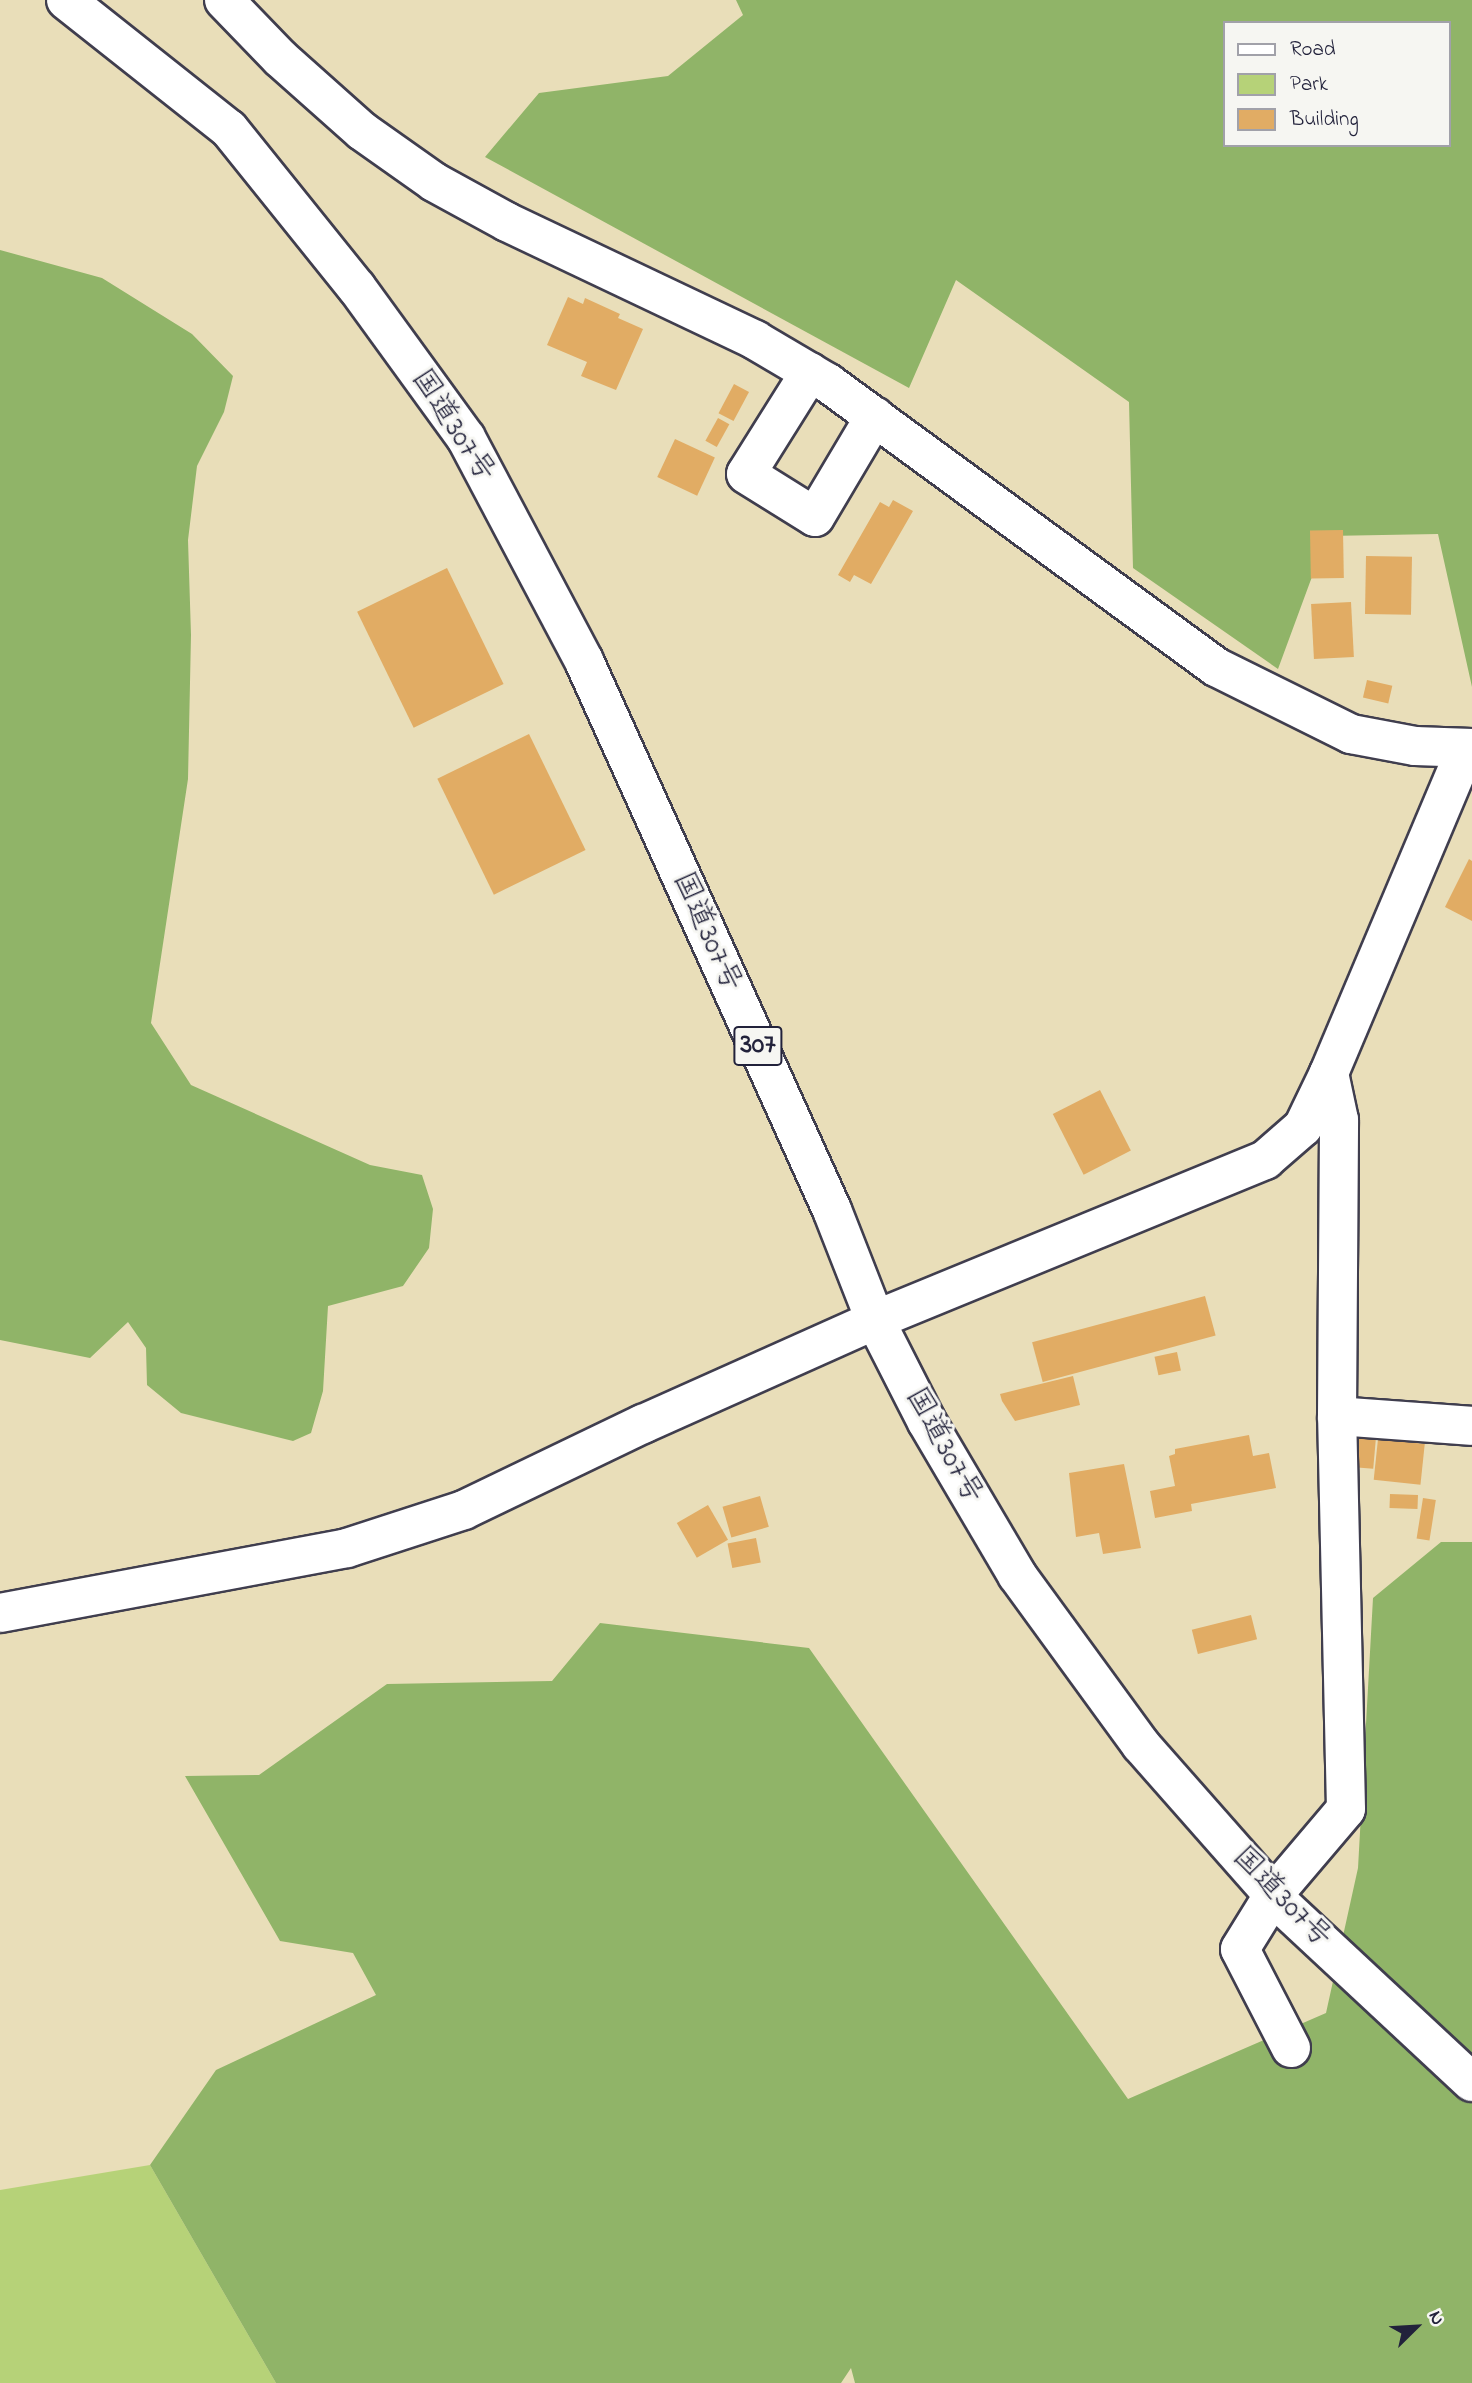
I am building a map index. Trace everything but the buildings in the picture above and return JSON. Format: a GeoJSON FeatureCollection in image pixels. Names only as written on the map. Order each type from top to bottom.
{"type":"FeatureCollection","features":[{"type":"Feature","properties":{"kind":"main road","name":"国道307号"},"geometry":{"type":"LineString","coordinates":[[66,0],[229,130],[357,288],[466,438],[584,661],[832,1210],[875,1320],[927,1422],[1017,1575],[1141,1745],[1273,1895],[1472,2082]]}},
{"type":"Feature","properties":{"kind":"main road"},"geometry":{"type":"LineString","coordinates":[[0,1613],[347,1548],[464,1510],[655,1418],[875,1320],[1265,1160],[1303,1127],[1469,749],[1415,746],[1351,734],[1216,667],[875,416],[810,372],[755,340],[507,222],[434,182],[362,131],[280,58],[224,0]]}},
{"type":"Feature","properties":{"kind":"main road"},"geometry":{"type":"LineString","coordinates":[[810,372],[746,474],[815,517],[875,416]]}},
{"type":"Feature","properties":{"kind":"main road"},"geometry":{"type":"LineString","coordinates":[[1291,2048],[1240,1949],[1273,1895],[1346,1809],[1337,1416],[1339,1120],[1329,1073]]}},
{"type":"Feature","properties":{"kind":"main road"},"geometry":{"type":"LineString","coordinates":[[1337,1416],[1472,1426]]}},
{"type":"Feature","properties":{"kind":"green space"},"geometry":{"type":"Polygon","coordinates":[[[736,0],[1472,0],[1472,687],[1438,534],[1327,536],[1278,669],[1133,568],[1129,402],[956,280],[909,388],[485,157],[539,93],[668,76],[743,15],[736,0]]]}},
{"type":"Feature","properties":{"kind":"green space"},"geometry":{"type":"Polygon","coordinates":[[[0,250],[102,278],[192,334],[233,376],[224,412],[197,466],[188,540],[191,635],[188,779],[151,1023],[191,1085],[370,1165],[422,1175],[433,1209],[429,1248],[403,1286],[328,1306],[323,1391],[311,1433],[293,1441],[181,1413],[147,1385],[146,1348],[128,1322],[90,1358],[0,1340],[0,250]]]}},
{"type":"Feature","properties":{"kind":"green space"},"geometry":{"type":"Polygon","coordinates":[[[1441,1542],[1472,1542],[1472,2383],[855,2383],[851,2368],[841,2383],[276,2383],[150,2165],[216,2070],[376,1995],[353,1953],[280,1941],[185,1776],[259,1775],[387,1684],[552,1681],[600,1623],[809,1648],[1128,2099],[1326,2013],[1358,1868],[1373,1598],[1441,1542]]]}},
{"type":"Feature","properties":{"kind":"green space"},"geometry":{"type":"Polygon","coordinates":[[[150,2165],[276,2383],[0,2383],[0,2190],[150,2165]]]}}]}
